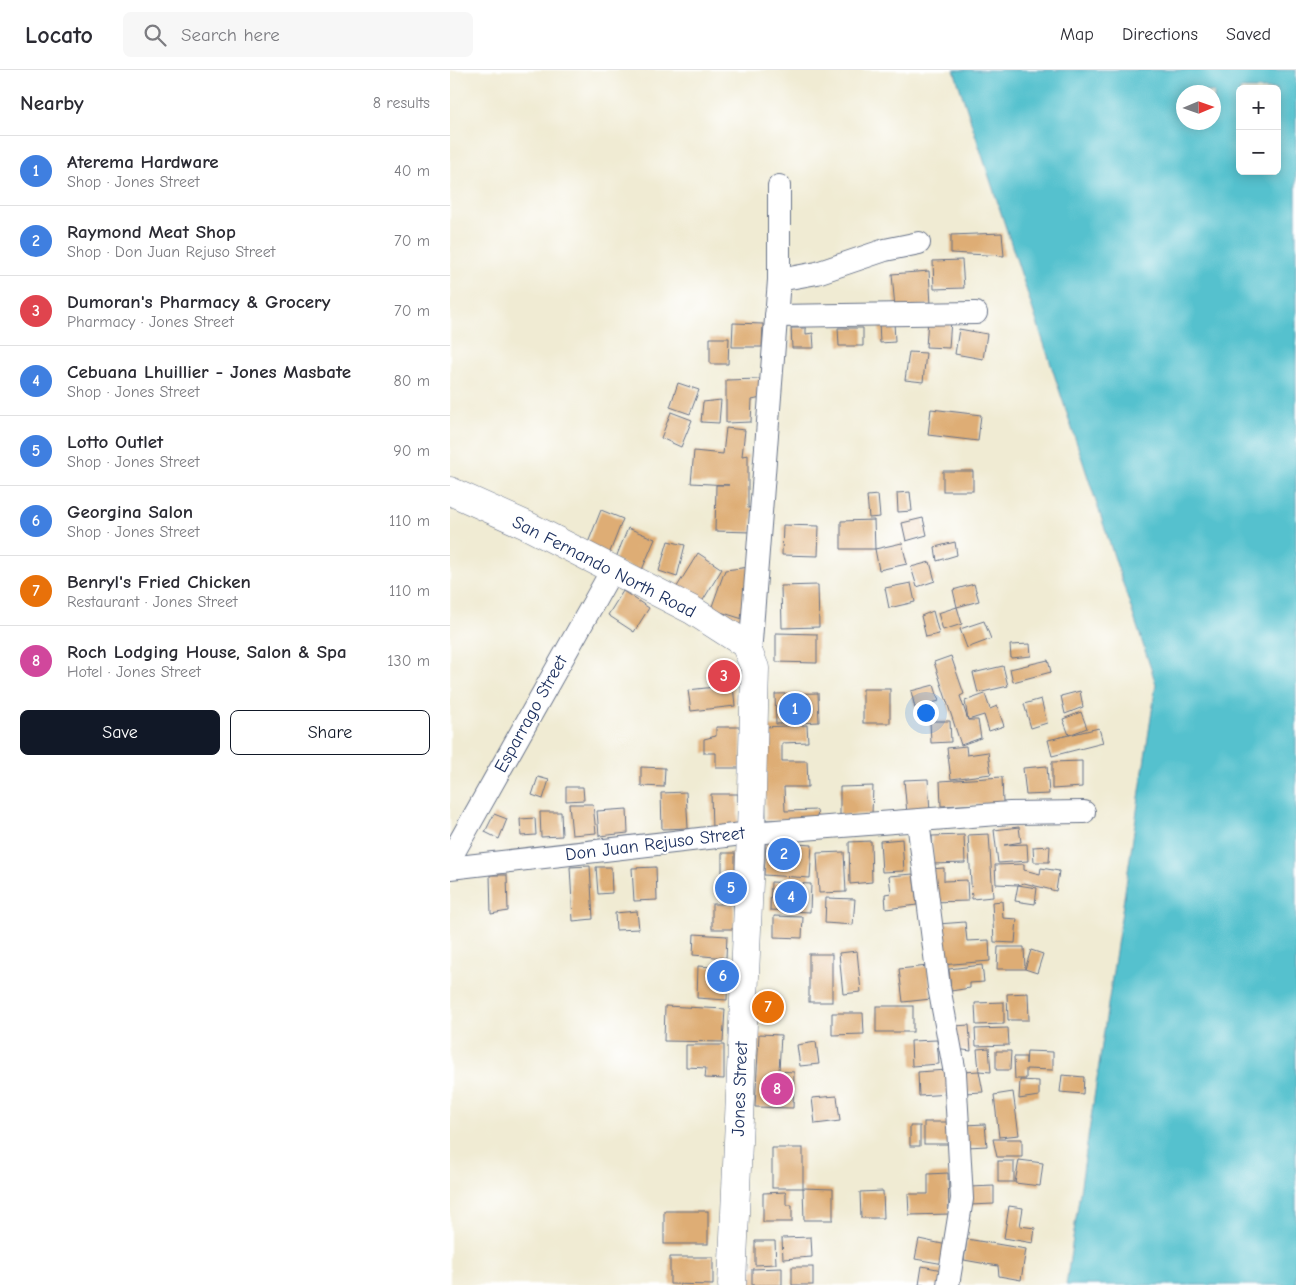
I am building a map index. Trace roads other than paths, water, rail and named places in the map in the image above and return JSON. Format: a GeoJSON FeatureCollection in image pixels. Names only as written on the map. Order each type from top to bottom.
{"type":"FeatureCollection","features":[{"type":"Feature","properties":{"kind":"main road","name":"San Fernando North Road"},"geometry":{"type":"LineString","coordinates":[[450,491],[526,525],[692,610],[745,644],[750,654]]}},
{"type":"Feature","properties":{"kind":"main road","name":"Jones Street"},"geometry":{"type":"LineString","coordinates":[[732,1285],[751,833],[754,668],[750,654]]}},
{"type":"Feature","properties":{"kind":"street"},"geometry":{"type":"LineString","coordinates":[[750,654],[779,280],[779,186]]}},
{"type":"Feature","properties":{"kind":"street"},"geometry":{"type":"LineString","coordinates":[[779,280],[817,273],[885,250],[919,243]]}},
{"type":"Feature","properties":{"kind":"street"},"geometry":{"type":"LineString","coordinates":[[776,316],[976,313]]}},
{"type":"Feature","properties":{"kind":"street","name":"Esparrago Street"},"geometry":{"type":"LineString","coordinates":[[450,859],[612,570]]}},
{"type":"Feature","properties":{"kind":"street","name":"Don Juan Rejuso Street"},"geometry":{"type":"LineString","coordinates":[[450,868],[751,833],[1010,813],[1084,812]]}},
{"type":"Feature","properties":{"kind":"street"},"geometry":{"type":"LineString","coordinates":[[918,821],[939,987],[955,1074],[962,1199],[948,1285]]}},
{"type":"Feature","properties":{"kind":"water"},"geometry":{"type":"Polygon","coordinates":[[[954,70],[1296,70],[1296,1285],[1066,1285],[1156,684],[954,70]]]}},
{"type":"Feature","properties":{"kind":"place","name":"Dumoran's Pharmacy & Grocery"},"geometry":{"type":"Point","coordinates":[724,676]}},
{"type":"Feature","properties":{"kind":"place","name":"Aterema Hardware"},"geometry":{"type":"Point","coordinates":[795,709]}},
{"type":"Feature","properties":{"kind":"place","name":"Raymond Meat Shop"},"geometry":{"type":"Point","coordinates":[784,854]}},
{"type":"Feature","properties":{"kind":"place","name":"Lotto Outlet"},"geometry":{"type":"Point","coordinates":[731,888]}},
{"type":"Feature","properties":{"kind":"place","name":"Cebuana Lhuillier - Jones Masbate"},"geometry":{"type":"Point","coordinates":[791,897]}},
{"type":"Feature","properties":{"kind":"place","name":"Georgina Salon"},"geometry":{"type":"Point","coordinates":[723,976]}},
{"type":"Feature","properties":{"kind":"place","name":"Benryl's Fried Chicken"},"geometry":{"type":"Point","coordinates":[768,1007]}},
{"type":"Feature","properties":{"kind":"place","name":"Roch Lodging House, Salon & Spa"},"geometry":{"type":"Point","coordinates":[777,1089]}}]}
